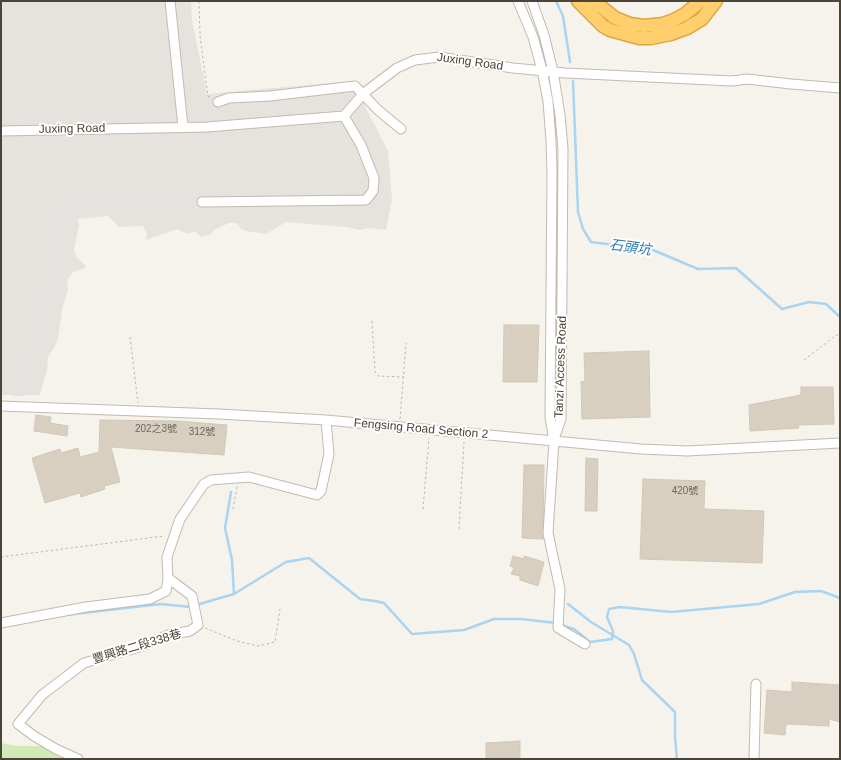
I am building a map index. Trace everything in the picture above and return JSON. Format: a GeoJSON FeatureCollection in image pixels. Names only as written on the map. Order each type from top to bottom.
{"type":"FeatureCollection","features":[{"type":"Feature","properties":{"kind":"highway"},"geometry":{"type":"LineString","coordinates":[[578,1],[603,26],[610,30],[639,38],[666,35],[687,28],[702,19],[716,1]]}},
{"type":"Feature","properties":{"kind":"highway"},"geometry":{"type":"LineString","coordinates":[[594,1],[616,18],[630,24],[644,26],[663,24],[674,20],[690,11],[701,1]]}},
{"type":"Feature","properties":{"kind":"street"},"geometry":{"type":"LineString","coordinates":[[170,1],[183,128]]}},
{"type":"Feature","properties":{"kind":"street","name":"Tanzi Access Road"},"geometry":{"type":"LineString","coordinates":[[518,1],[533,37],[542,70],[548,109],[552,160],[550,417],[554,441]]}},
{"type":"Feature","properties":{"kind":"street","name":"Tanzi Access Road"},"geometry":{"type":"LineString","coordinates":[[532,1],[544,35],[553,72],[561,128],[563,172],[560,419],[554,441]]}},
{"type":"Feature","properties":{"kind":"street","name":"Juxing Road"},"geometry":{"type":"LineString","coordinates":[[1,131],[183,128],[344,116],[364,93],[406,63],[423,58],[439,57],[553,72],[732,81],[747,79],[840,88]]}},
{"type":"Feature","properties":{"kind":"street"},"geometry":{"type":"LineString","coordinates":[[218,102],[229,98],[270,96],[355,86],[364,93],[378,110],[401,129]]}},
{"type":"Feature","properties":{"kind":"street"},"geometry":{"type":"LineString","coordinates":[[202,202],[366,200],[373,190],[374,178],[362,145],[344,116]]}},
{"type":"Feature","properties":{"kind":"street","name":"Fengsing Road Section 2"},"geometry":{"type":"LineString","coordinates":[[1,406],[326,420],[632,449],[687,451],[840,443]]}},
{"type":"Feature","properties":{"kind":"street"},"geometry":{"type":"LineString","coordinates":[[1,624],[86,607],[150,599],[166,591],[168,578],[167,557],[180,519],[204,484],[210,480],[250,477],[317,495],[321,491],[329,454],[326,420]]}},
{"type":"Feature","properties":{"kind":"street"},"geometry":{"type":"LineString","coordinates":[[554,441],[548,533],[560,589],[558,628],[585,644]]}},
{"type":"Feature","properties":{"kind":"street","name":"豐興路二段338巷"},"geometry":{"type":"LineString","coordinates":[[78,759],[56,749],[18,724],[42,695],[84,662],[142,646],[168,635],[190,631],[198,625],[192,596],[168,578]]}},
{"type":"Feature","properties":{"kind":"street"},"geometry":{"type":"LineString","coordinates":[[754,759],[756,684]]}},
{"type":"Feature","properties":{"kind":"path"},"geometry":{"type":"LineString","coordinates":[[198,1],[200,35],[208,96],[218,102]]}},
{"type":"Feature","properties":{"kind":"path"},"geometry":{"type":"LineString","coordinates":[[372,321],[375,372],[378,376],[404,377]]}},
{"type":"Feature","properties":{"kind":"path"},"geometry":{"type":"LineString","coordinates":[[804,360],[834,336],[840,334]]}},
{"type":"Feature","properties":{"kind":"path"},"geometry":{"type":"LineString","coordinates":[[130,337],[139,412]]}},
{"type":"Feature","properties":{"kind":"path"},"geometry":{"type":"LineString","coordinates":[[400,428],[406,343]]}},
{"type":"Feature","properties":{"kind":"path"},"geometry":{"type":"LineString","coordinates":[[423,509],[430,430]]}},
{"type":"Feature","properties":{"kind":"path"},"geometry":{"type":"LineString","coordinates":[[459,529],[465,432]]}},
{"type":"Feature","properties":{"kind":"path"},"geometry":{"type":"LineString","coordinates":[[233,509],[240,478]]}},
{"type":"Feature","properties":{"kind":"path"},"geometry":{"type":"LineString","coordinates":[[1,558],[175,534]]}},
{"type":"Feature","properties":{"kind":"path"},"geometry":{"type":"LineString","coordinates":[[198,625],[236,641],[258,646],[275,642],[280,609]]}},
{"type":"Feature","properties":{"kind":"shaded area"},"geometry":{"type":"Polygon","coordinates":[[[1,1],[191,1],[192,20],[207,94],[352,81],[388,151],[392,200],[386,230],[368,228],[360,230],[286,222],[266,234],[245,231],[237,223],[229,223],[214,230],[210,235],[201,237],[195,231],[188,234],[177,229],[146,240],[147,234],[143,226],[119,227],[108,216],[78,219],[79,226],[74,249],[76,257],[85,265],[85,268],[73,272],[67,280],[68,290],[63,305],[58,338],[48,357],[47,370],[40,395],[1,395],[1,1]]]}},
{"type":"Feature","properties":{"kind":"shaded area"},"geometry":{"type":"Polygon","coordinates":[[[117,188],[142,199],[203,197],[202,207],[141,208],[115,199],[76,202],[66,217],[46,325],[29,374],[24,396],[12,396],[39,314],[57,214],[70,192],[117,188]]]}},
{"type":"Feature","properties":{"kind":"green space"},"geometry":{"type":"Polygon","coordinates":[[[1,743],[17,746],[47,746],[69,759],[1,759],[1,743]]]}},
{"type":"Feature","properties":{"kind":"building"},"geometry":{"type":"Polygon","coordinates":[[[504,325],[539,325],[537,382],[503,382],[504,325]]]}},
{"type":"Feature","properties":{"kind":"building"},"geometry":{"type":"Polygon","coordinates":[[[649,351],[650,417],[582,419],[581,382],[585,381],[584,353],[649,351]]]}},
{"type":"Feature","properties":{"kind":"building"},"geometry":{"type":"Polygon","coordinates":[[[801,387],[833,387],[834,424],[798,425],[799,428],[750,431],[749,405],[801,395],[801,387]]]}},
{"type":"Feature","properties":{"kind":"building"},"geometry":{"type":"Polygon","coordinates":[[[36,415],[51,417],[50,423],[68,426],[67,436],[34,431],[36,415]]]}},
{"type":"Feature","properties":{"kind":"building"},"geometry":{"type":"Polygon","coordinates":[[[100,420],[178,421],[227,425],[224,455],[111,447],[120,482],[104,486],[105,489],[81,497],[80,493],[45,503],[32,458],[60,449],[61,453],[78,448],[80,457],[99,452],[100,420]]]}},
{"type":"Feature","properties":{"kind":"building"},"geometry":{"type":"Polygon","coordinates":[[[586,458],[598,459],[597,511],[585,511],[586,458]]]}},
{"type":"Feature","properties":{"kind":"building"},"geometry":{"type":"Polygon","coordinates":[[[524,465],[544,465],[543,539],[522,538],[524,465]]]}},
{"type":"Feature","properties":{"kind":"building"},"geometry":{"type":"Polygon","coordinates":[[[643,479],[705,481],[704,509],[764,511],[762,563],[640,559],[643,479]]]}},
{"type":"Feature","properties":{"kind":"building"},"geometry":{"type":"Polygon","coordinates":[[[513,556],[524,559],[524,556],[544,562],[538,586],[520,580],[520,576],[511,574],[514,568],[510,566],[513,556]]]}},
{"type":"Feature","properties":{"kind":"building"},"geometry":{"type":"Polygon","coordinates":[[[792,682],[840,685],[840,722],[829,719],[829,726],[786,724],[785,735],[764,733],[767,690],[792,692],[792,682]]]}},
{"type":"Feature","properties":{"kind":"building"},"geometry":{"type":"Polygon","coordinates":[[[520,741],[520,759],[486,759],[486,743],[520,741]]]}},
{"type":"Feature","properties":{"kind":"waterway","name":"石頭坑"},"geometry":{"type":"LineString","coordinates":[[556,1],[563,16],[570,62]]}},
{"type":"Feature","properties":{"kind":"waterway","name":"石頭坑"},"geometry":{"type":"LineString","coordinates":[[573,81],[578,212],[583,229],[591,242],[653,250],[698,269],[736,268],[782,309],[809,302],[826,304],[840,317]]}},
{"type":"Feature","properties":{"kind":"waterway"},"geometry":{"type":"LineString","coordinates":[[231,492],[225,528],[232,560],[234,594]]}},
{"type":"Feature","properties":{"kind":"waterway"},"geometry":{"type":"LineString","coordinates":[[196,605],[234,594],[286,562],[309,558],[360,599],[384,603],[412,634],[464,630],[494,619],[521,619],[556,623]]}},
{"type":"Feature","properties":{"kind":"waterway"},"geometry":{"type":"LineString","coordinates":[[561,625],[574,629],[590,642],[612,639],[613,631],[607,617],[609,609],[620,607],[671,612],[759,604],[795,592],[821,591],[840,598]]}},
{"type":"Feature","properties":{"kind":"waterway"},"geometry":{"type":"LineString","coordinates":[[65,615],[161,604],[191,607]]}},
{"type":"Feature","properties":{"kind":"waterway"},"geometry":{"type":"LineString","coordinates":[[568,604],[591,622],[629,645],[634,654],[642,680],[675,712],[677,759]]}}]}
